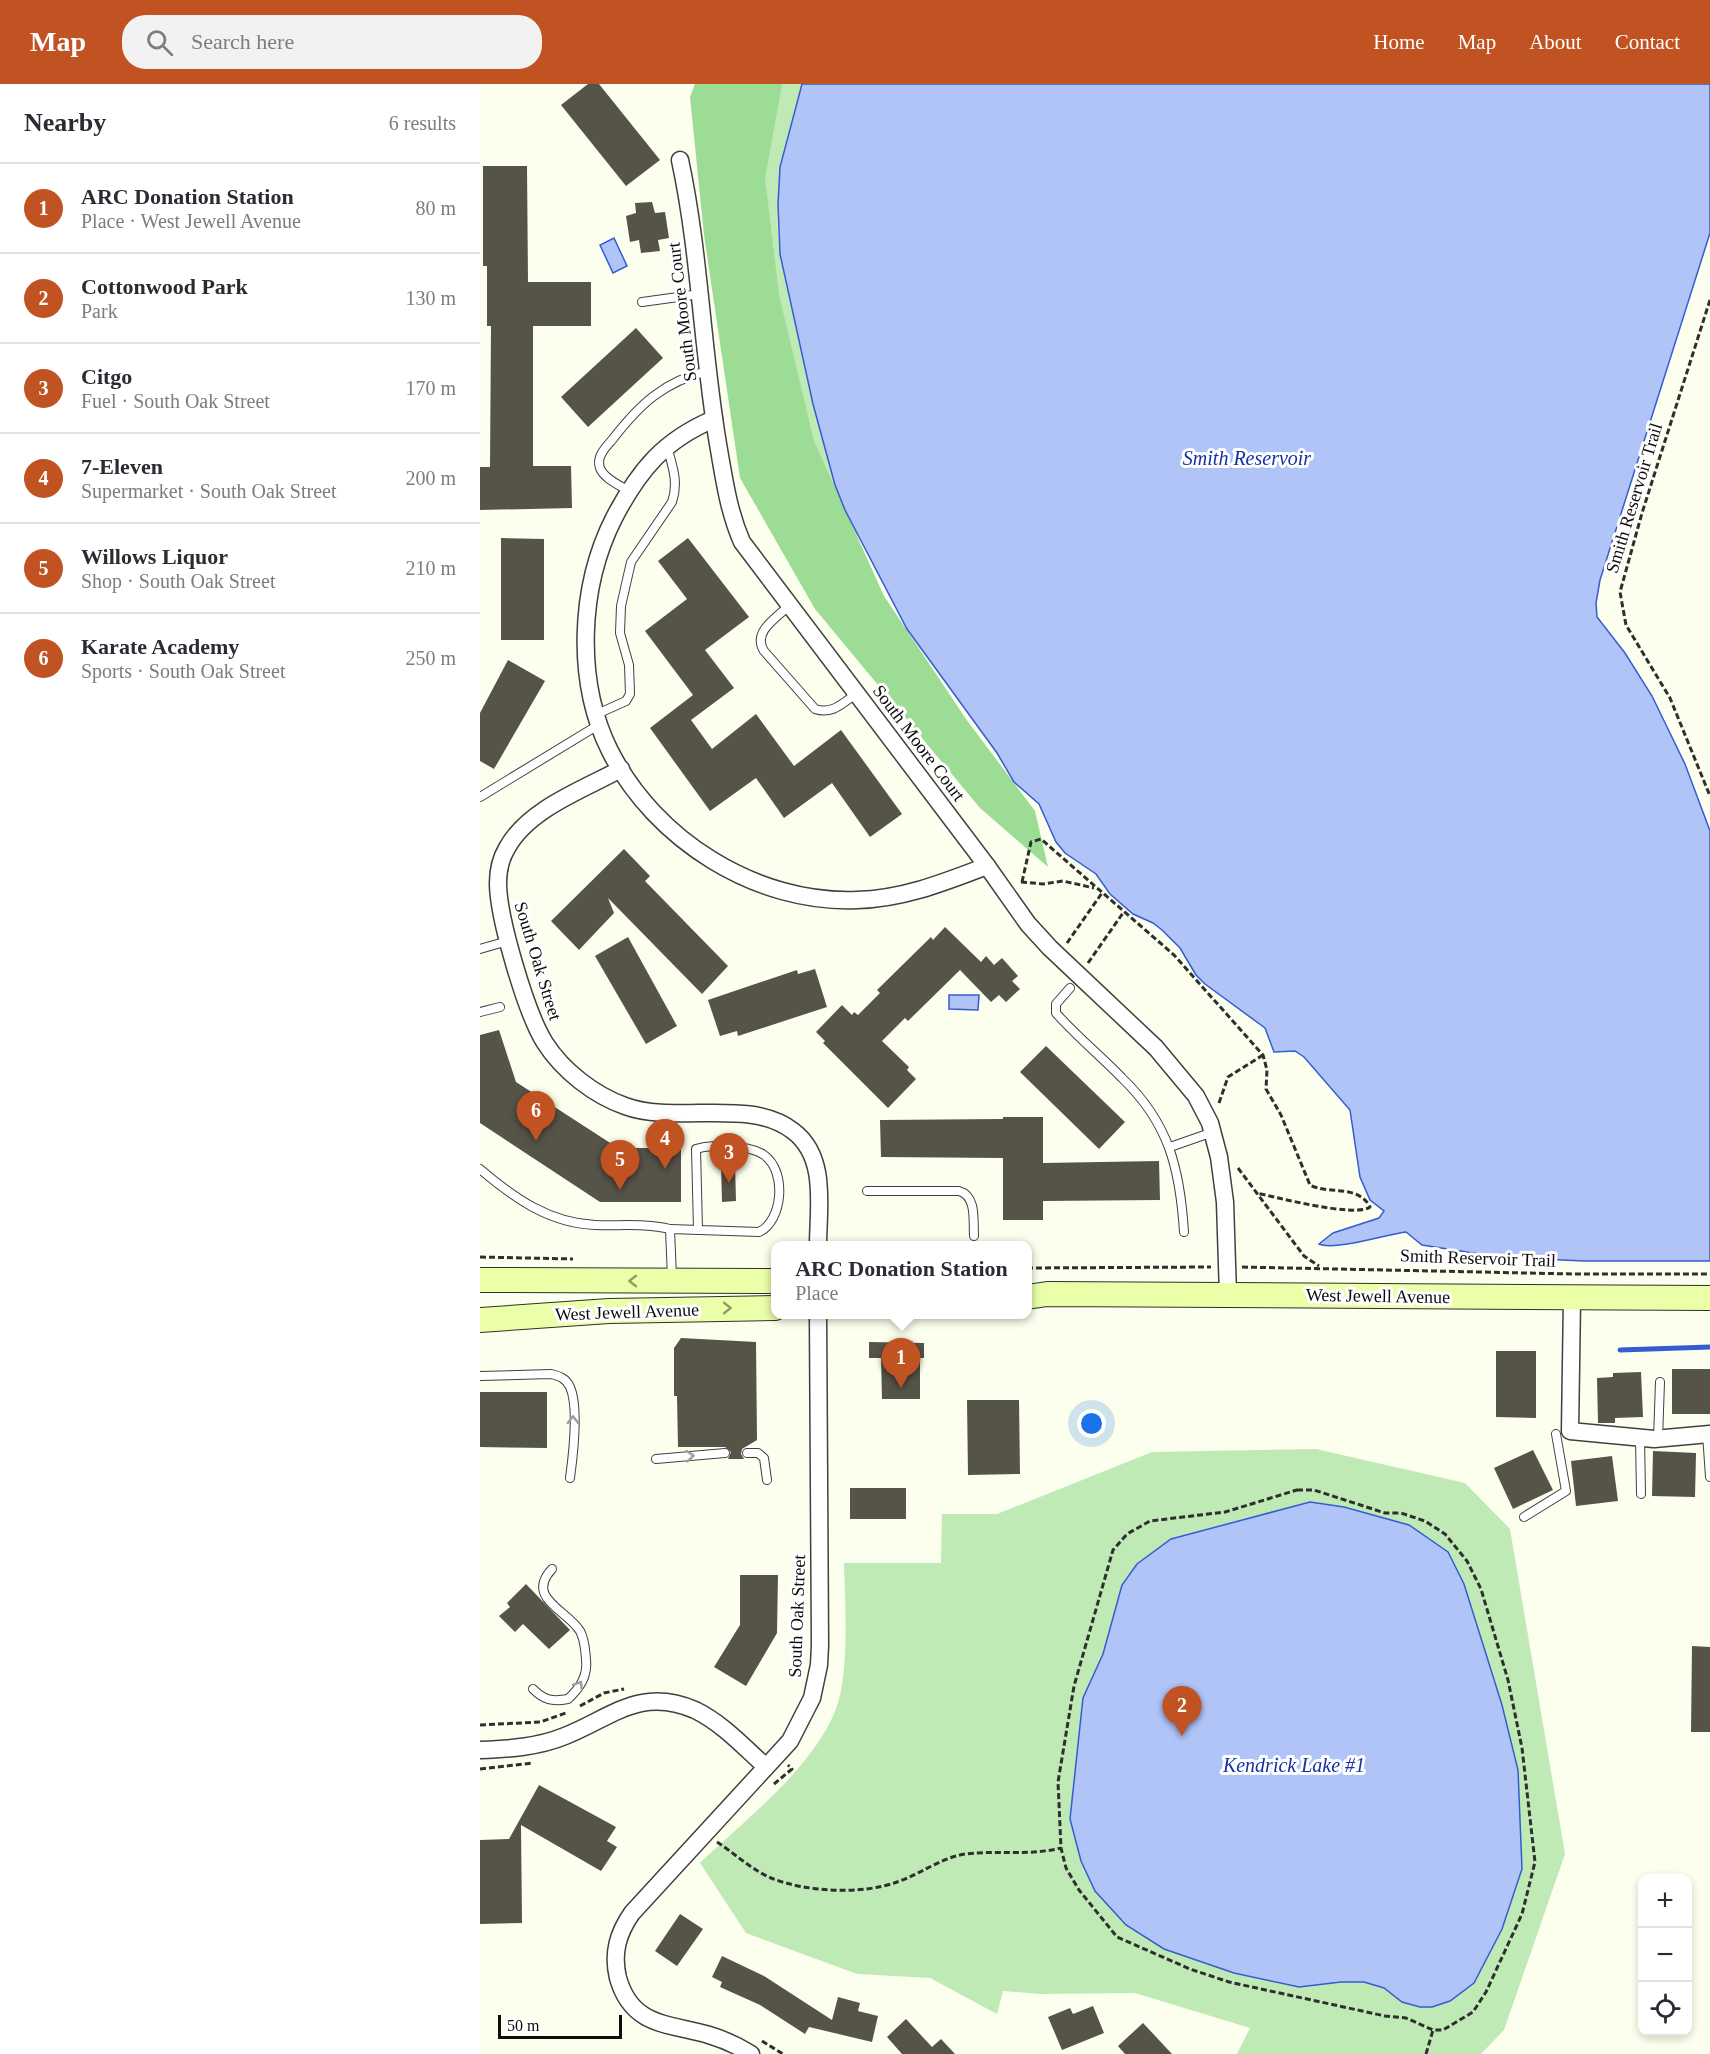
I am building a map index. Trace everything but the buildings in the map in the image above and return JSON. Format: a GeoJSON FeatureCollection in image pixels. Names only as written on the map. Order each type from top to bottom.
{"type":"FeatureCollection","features":[{"type":"Feature","properties":{"kind":"main road","name":"West Jewell Avenue"},"geometry":{"type":"LineString","coordinates":[[480,1280],[771,1281]]}},
{"type":"Feature","properties":{"kind":"main road","name":"West Jewell Avenue"},"geometry":{"type":"LineString","coordinates":[[1034,1294],[1228,1294],[1572,1299],[1710,1298]]}},
{"type":"Feature","properties":{"kind":"main road","name":"West Jewell Avenue"},"geometry":{"type":"LineString","coordinates":[[480,1320],[682,1308],[771,1308]]}},
{"type":"Feature","properties":{"kind":"main road"},"geometry":{"type":"LineString","coordinates":[[480,1332],[536,1326],[583,1313]]}},
{"type":"Feature","properties":{"kind":"street","name":"South Moore Court"},"geometry":{"type":"LineString","coordinates":[[680,160],[700,294],[714,419],[732,519],[747,550],[987,866],[1028,924],[1056,954],[1074,982],[1170,1061],[1196,1096],[1211,1128],[1226,1202],[1228,1294]]}},
{"type":"Feature","properties":{"kind":"street"},"geometry":{"type":"LineString","coordinates":[[714,419],[679,435],[667,446],[629,491],[603,543],[589,599],[587,657],[598,719],[621,769],[658,817],[687,842],[744,878],[788,893],[832,900],[879,899],[929,887],[987,866]]}},
{"type":"Feature","properties":{"kind":"street","name":"South Oak Street"},"geometry":{"type":"LineString","coordinates":[[621,769],[544,811],[527,824],[506,848],[497,880],[501,911],[530,1013],[545,1043],[567,1069],[609,1100],[640,1111],[746,1115],[770,1120],[795,1132],[805,1144],[817,1169],[818,1241]]}},
{"type":"Feature","properties":{"kind":"street"},"geometry":{"type":"LineString","coordinates":[[1572,1299],[1563,1432],[1640,1438],[1708,1434]]}},
{"type":"Feature","properties":{"kind":"street","name":"South Oak Street"},"geometry":{"type":"LineString","coordinates":[[719,2047],[647,2019],[626,1997],[616,1969],[616,1956],[622,1928],[632,1912],[790,1741],[804,1719],[812,1698],[819,1665],[818,1319]]}},
{"type":"Feature","properties":{"kind":"street"},"geometry":{"type":"LineString","coordinates":[[480,1750],[516,1748],[545,1742],[566,1736],[620,1707],[660,1703],[694,1710],[728,1733],[766,1767]]}},
{"type":"Feature","properties":{"kind":"street"},"geometry":{"type":"LineString","coordinates":[[719,2047],[751,2054]]}},
{"type":"Feature","properties":{"kind":"lane"},"geometry":{"type":"LineString","coordinates":[[642,302],[700,294]]}},
{"type":"Feature","properties":{"kind":"lane"},"geometry":{"type":"LineString","coordinates":[[629,491],[604,474],[599,466],[601,454],[637,408],[663,389],[692,374],[708,370]]}},
{"type":"Feature","properties":{"kind":"lane"},"geometry":{"type":"LineString","coordinates":[[480,797],[626,701],[630,694],[629,665],[620,633],[621,606],[631,562],[672,502],[676,492],[667,446]]}},
{"type":"Feature","properties":{"kind":"lane"},"geometry":{"type":"LineString","coordinates":[[790,605],[760,634],[759,643],[764,651],[814,709],[832,711],[857,693]]}},
{"type":"Feature","properties":{"kind":"lane"},"geometry":{"type":"LineString","coordinates":[[480,949],[509,941]]}},
{"type":"Feature","properties":{"kind":"lane"},"geometry":{"type":"LineString","coordinates":[[1074,982],[1056,1004],[1056,1013],[1141,1098],[1170,1147],[1179,1174],[1184,1232]]}},
{"type":"Feature","properties":{"kind":"lane"},"geometry":{"type":"LineString","coordinates":[[480,1012],[500,1006]]}},
{"type":"Feature","properties":{"kind":"lane"},"geometry":{"type":"LineString","coordinates":[[1170,1147],[1211,1128]]}},
{"type":"Feature","properties":{"kind":"lane"},"geometry":{"type":"LineString","coordinates":[[480,1169],[510,1196],[538,1211],[571,1222],[654,1225],[670,1229],[698,1230],[759,1232],[771,1224],[779,1198],[775,1173],[766,1156],[742,1148],[705,1146],[696,1149],[698,1230]]}},
{"type":"Feature","properties":{"kind":"lane"},"geometry":{"type":"LineString","coordinates":[[867,1191],[959,1191],[967,1193],[971,1199],[974,1236]]}},
{"type":"Feature","properties":{"kind":"lane"},"geometry":{"type":"LineString","coordinates":[[670,1229],[672,1281]]}},
{"type":"Feature","properties":{"kind":"lane"},"geometry":{"type":"LineString","coordinates":[[480,1376],[551,1374],[561,1377],[569,1385],[573,1396],[573,1456],[570,1478]]}},
{"type":"Feature","properties":{"kind":"lane"},"geometry":{"type":"LineString","coordinates":[[1658,1438],[1660,1382]]}},
{"type":"Feature","properties":{"kind":"lane"},"geometry":{"type":"LineString","coordinates":[[1524,1517],[1566,1491],[1563,1432]]}},
{"type":"Feature","properties":{"kind":"lane"},"geometry":{"type":"LineString","coordinates":[[1708,1434],[1710,1477]]}},
{"type":"Feature","properties":{"kind":"lane"},"geometry":{"type":"LineString","coordinates":[[1640,1438],[1641,1494]]}},
{"type":"Feature","properties":{"kind":"lane"},"geometry":{"type":"LineString","coordinates":[[656,1459],[725,1453]]}},
{"type":"Feature","properties":{"kind":"lane"},"geometry":{"type":"LineString","coordinates":[[747,1453],[758,1454],[764,1458],[767,1480]]}},
{"type":"Feature","properties":{"kind":"lane"},"geometry":{"type":"LineString","coordinates":[[533,1689],[542,1698],[555,1701],[568,1699],[578,1689],[586,1672],[584,1640],[579,1629],[546,1598],[543,1591],[546,1576],[552,1569]]}},
{"type":"Feature","properties":{"kind":"path","name":"Smith Reservoir Trail"},"geometry":{"type":"LineString","coordinates":[[1710,300],[1642,513],[1620,592],[1626,625],[1670,698],[1710,796]]}},
{"type":"Feature","properties":{"kind":"path"},"geometry":{"type":"LineString","coordinates":[[1022,882],[1031,842],[1041,839],[1123,913],[1174,955],[1263,1055],[1267,1070],[1266,1089],[1281,1115],[1310,1185],[1345,1190],[1363,1199],[1370,1207],[1364,1210],[1333,1209],[1256,1192],[1308,1261],[1323,1268]]}},
{"type":"Feature","properties":{"kind":"path"},"geometry":{"type":"LineString","coordinates":[[1000,884],[1022,882],[1043,884],[1063,881],[1096,888]]}},
{"type":"Feature","properties":{"kind":"path"},"geometry":{"type":"LineString","coordinates":[[1056,954],[1068,942],[1102,894]]}},
{"type":"Feature","properties":{"kind":"path"},"geometry":{"type":"LineString","coordinates":[[1074,982],[1123,913]]}},
{"type":"Feature","properties":{"kind":"path"},"geometry":{"type":"LineString","coordinates":[[1211,1128],[1228,1077],[1263,1055]]}},
{"type":"Feature","properties":{"kind":"path"},"geometry":{"type":"LineString","coordinates":[[1032,1268],[1200,1266]]}},
{"type":"Feature","properties":{"kind":"path","name":"Smith Reservoir Trail"},"geometry":{"type":"LineString","coordinates":[[1245,1267],[1574,1274],[1710,1274]]}},
{"type":"Feature","properties":{"kind":"path"},"geometry":{"type":"LineString","coordinates":[[1314,1491],[1384,1513],[1401,1513],[1425,1521],[1445,1534],[1467,1561],[1481,1589],[1508,1680],[1522,1748],[1535,1862],[1522,1914],[1486,1992],[1473,2012],[1458,2023],[1443,2030],[1433,2030],[1406,2018],[1384,2016],[1229,1982],[1190,1969],[1117,1937],[1079,1890],[1066,1868],[1061,1848],[1058,1782],[1074,1686],[1090,1638],[1106,1570],[1113,1550],[1127,1534],[1150,1521],[1195,1518],[1225,1512],[1277,1494],[1314,1491]]}},
{"type":"Feature","properties":{"kind":"path"},"geometry":{"type":"LineString","coordinates":[[480,1769],[541,1761]]}},
{"type":"Feature","properties":{"kind":"path"},"geometry":{"type":"LineString","coordinates":[[708,1850],[716,1841],[769,1877],[790,1884],[856,1890],[891,1885],[945,1859],[965,1854],[1044,1852],[1061,1848]]}},
{"type":"Feature","properties":{"kind":"path"},"geometry":{"type":"LineString","coordinates":[[1426,2054],[1433,2030]]}},
{"type":"Feature","properties":{"kind":"path"},"geometry":{"type":"LineString","coordinates":[[755,2037],[783,2054]]}},
{"type":"Feature","properties":{"kind":"green space"},"geometry":{"type":"Polygon","coordinates":[[[695,84],[782,84],[765,178],[779,295],[814,441],[884,596],[966,719],[1035,811],[1048,867],[980,808],[815,609],[740,478],[704,235],[690,97],[695,84]]]}},
{"type":"Feature","properties":{"kind":"green space"},"geometry":{"type":"Polygon","coordinates":[[[776,84],[802,84],[787,144],[779,191],[778,235],[782,264],[822,436],[840,491],[864,544],[825,500],[744,173],[776,84]]]}},
{"type":"Feature","properties":{"kind":"green space"},"geometry":{"type":"Polygon","coordinates":[[[1316,1449],[1465,1483],[1510,1529],[1565,1854],[1504,2030],[1481,2054],[1237,2054],[1250,2028],[1135,1993],[1040,1994],[1003,1991],[997,2014],[930,1978],[857,1974],[746,1933],[700,1863],[757,1811],[795,1772],[825,1731],[836,1709],[845,1657],[844,1563],[941,1563],[942,1514],[997,1514],[1152,1452],[1316,1449]]]}},
{"type":"Feature","properties":{"kind":"water","name":"Smith Reservoir"},"geometry":{"type":"Polygon","coordinates":[[[802,84],[1710,84],[1710,233],[1600,580],[1596,603],[1597,617],[1625,653],[1652,696],[1685,764],[1710,831],[1710,1261],[1584,1261],[1499,1257],[1422,1245],[1406,1232],[1349,1244],[1327,1246],[1319,1244],[1333,1233],[1379,1218],[1384,1211],[1370,1200],[1360,1177],[1350,1110],[1304,1057],[1295,1051],[1274,1052],[1265,1028],[1205,984],[1196,975],[1180,948],[1162,930],[1133,914],[1110,894],[1096,874],[1065,853],[1056,842],[1039,804],[1014,782],[997,753],[907,629],[845,510],[835,485],[813,404],[780,254],[778,205],[780,167],[802,84]]]}},
{"type":"Feature","properties":{"kind":"water"},"geometry":{"type":"Polygon","coordinates":[[[614,238],[627,266],[613,273],[600,245],[614,238]]]}},
{"type":"Feature","properties":{"kind":"water"},"geometry":{"type":"Polygon","coordinates":[[[949,995],[979,995],[978,1010],[949,1009],[949,995]]]}},
{"type":"Feature","properties":{"kind":"water","name":"Kendrick Lake #1"},"geometry":{"type":"Polygon","coordinates":[[[1310,1502],[1344,1507],[1409,1525],[1448,1552],[1464,1584],[1502,1705],[1518,1770],[1522,1869],[1502,1929],[1474,1983],[1450,2001],[1432,2007],[1420,2007],[1402,2002],[1384,1988],[1364,1982],[1299,1987],[1234,1973],[1164,1949],[1126,1925],[1095,1891],[1081,1861],[1070,1819],[1083,1698],[1103,1654],[1122,1585],[1137,1564],[1171,1539],[1310,1502]]]}},
{"type":"Feature","properties":{"kind":"waterway"},"geometry":{"type":"LineString","coordinates":[[1620,1350],[1710,1347]]}},
{"type":"Feature","properties":{"kind":"place","name":"Karate Academy"},"geometry":{"type":"Point","coordinates":[536,1141]}},
{"type":"Feature","properties":{"kind":"place","name":"7-Eleven"},"geometry":{"type":"Point","coordinates":[665,1169]}},
{"type":"Feature","properties":{"kind":"place","name":"Citgo"},"geometry":{"type":"Point","coordinates":[729,1183]}},
{"type":"Feature","properties":{"kind":"place","name":"Willows Liquor"},"geometry":{"type":"Point","coordinates":[620,1190]}},
{"type":"Feature","properties":{"kind":"place","name":"ARC Donation Station"},"geometry":{"type":"Point","coordinates":[901,1388]}},
{"type":"Feature","properties":{"kind":"place","name":"Cottonwood Park"},"geometry":{"type":"Point","coordinates":[1182,1736]}}]}
